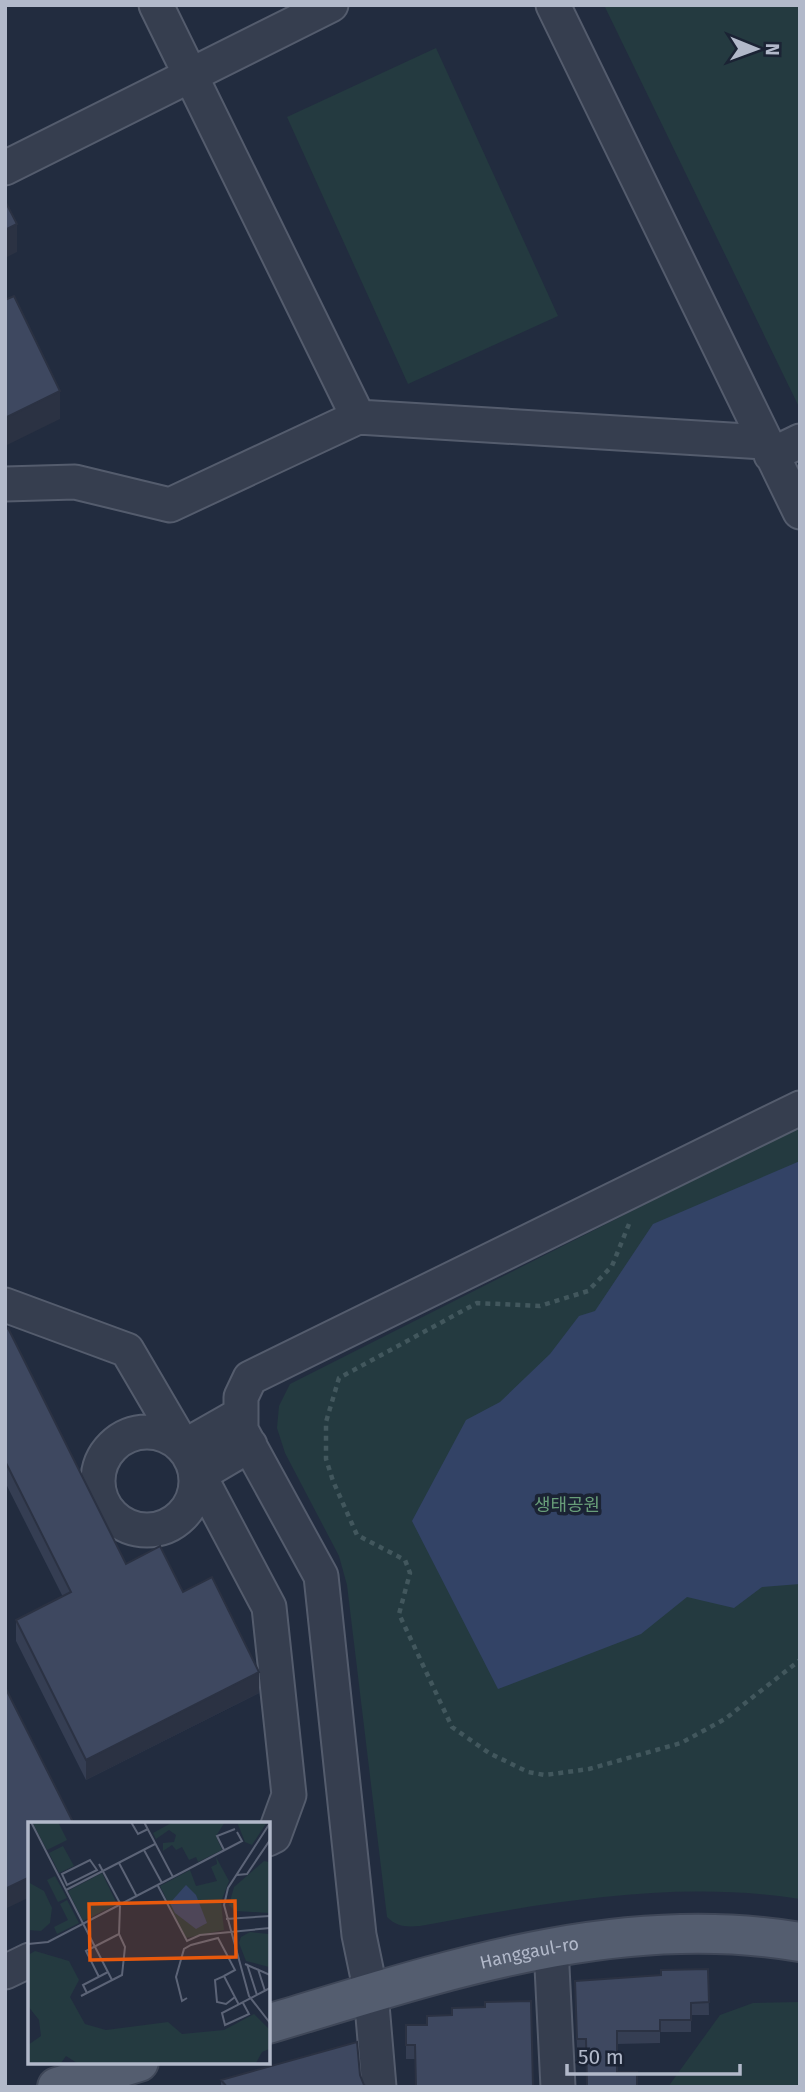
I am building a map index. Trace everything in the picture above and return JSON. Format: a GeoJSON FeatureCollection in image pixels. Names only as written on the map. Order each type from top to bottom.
{"type":"FeatureCollection","features":[{"type":"Feature","properties":{"kind":"main road","name":"Hanggaul-ro"},"geometry":{"type":"LineString","coordinates":[[270,2023],[440,1970],[551,1947],[619,1937],[747,1933],[800,1942]]}},
{"type":"Feature","properties":{"kind":"main road"},"geometry":{"type":"LineString","coordinates":[[57,2087],[132,2064]]}},
{"type":"Feature","properties":{"kind":"street"},"geometry":{"type":"LineString","coordinates":[[156,5],[358,417]]}},
{"type":"Feature","properties":{"kind":"street"},"geometry":{"type":"LineString","coordinates":[[5,168],[331,5]]}},
{"type":"Feature","properties":{"kind":"street"},"geometry":{"type":"LineString","coordinates":[[553,5],[778,446],[800,512]]}},
{"type":"Feature","properties":{"kind":"street"},"geometry":{"type":"LineString","coordinates":[[5,484],[75,482],[170,505],[358,417],[778,446]]}},
{"type":"Feature","properties":{"kind":"street"},"geometry":{"type":"LineString","coordinates":[[379,2087],[371,1993],[359,1935],[321,1576],[245,1430],[241,1397],[250,1378],[800,1108]]}},
{"type":"Feature","properties":{"kind":"street"},"geometry":{"type":"LineString","coordinates":[[5,1305],[127,1350],[270,1607],[289,1795],[274,1836],[270,1838]]}},
{"type":"Feature","properties":{"kind":"street"},"geometry":{"type":"LineString","coordinates":[[190,1459],[245,1430]]}},
{"type":"Feature","properties":{"kind":"street"},"geometry":{"type":"LineString","coordinates":[[551,1947],[558,2087]]}},
{"type":"Feature","properties":{"kind":"street"},"geometry":{"type":"LineString","coordinates":[[5,1972],[28,1961]]}},
{"type":"Feature","properties":{"kind":"path"},"geometry":{"type":"LineString","coordinates":[[631,1222],[612,1266],[588,1291],[540,1306],[477,1303],[339,1378],[326,1422],[326,1459],[333,1481],[358,1535],[405,1560],[410,1573],[399,1614],[452,1727],[489,1753],[528,1772],[545,1775],[589,1769],[681,1743],[725,1719],[800,1660]]}},
{"type":"Feature","properties":{"kind":"green space"},"geometry":{"type":"Polygon","coordinates":[[[604,5],[800,5],[799,407],[604,5]]]}},
{"type":"Feature","properties":{"kind":"green space"},"geometry":{"type":"Polygon","coordinates":[[[436,48],[558,316],[408,384],[287,117],[436,48]]]}},
{"type":"Feature","properties":{"kind":"green space","name":"생태공원"},"geometry":{"type":"Polygon","coordinates":[[[800,1126],[800,1899],[752,1893],[657,1893],[561,1902],[420,1926],[394,1923],[387,1917],[347,1585],[339,1556],[285,1453],[277,1428],[279,1406],[290,1384],[800,1126]]]}},
{"type":"Feature","properties":{"kind":"green space"},"geometry":{"type":"Polygon","coordinates":[[[800,2002],[800,2087],[668,2087],[720,2015],[753,2003],[800,2002]]]}},
{"type":"Feature","properties":{"kind":"water"},"geometry":{"type":"Polygon","coordinates":[[[800,1161],[800,1584],[762,1587],[734,1608],[687,1597],[641,1634],[498,1689],[412,1521],[466,1420],[500,1402],[550,1354],[579,1316],[595,1311],[653,1224],[800,1161]]]}},
{"type":"Feature","properties":{"kind":"building"},"geometry":{"type":"Polygon","coordinates":[[[5,201],[17,224],[5,230],[5,201]]]}},
{"type":"Feature","properties":{"kind":"building"},"geometry":{"type":"Polygon","coordinates":[[[14,296],[60,391],[5,418],[5,300],[14,296]]]}},
{"type":"Feature","properties":{"kind":"building"},"geometry":{"type":"Polygon","coordinates":[[[8,1328],[126,1564],[160,1546],[183,1592],[212,1577],[259,1672],[86,1760],[16,1620],[71,1592],[5,1461],[5,1330],[8,1328]]]}},
{"type":"Feature","properties":{"kind":"building"},"geometry":{"type":"Polygon","coordinates":[[[5,1687],[73,1822],[28,1822],[28,1878],[5,1889],[5,1687]]]}},
{"type":"Feature","properties":{"kind":"building"},"geometry":{"type":"Polygon","coordinates":[[[708,1969],[709,2002],[691,2003],[691,2020],[660,2020],[660,2031],[617,2031],[617,2072],[637,2072],[637,2087],[587,2087],[586,2039],[577,2039],[575,1981],[661,1975],[661,1970],[708,1969]]]}},
{"type":"Feature","properties":{"kind":"building"},"geometry":{"type":"Polygon","coordinates":[[[531,2001],[533,2087],[416,2087],[415,2045],[406,2045],[406,2025],[427,2025],[427,2016],[452,2015],[452,2008],[485,2007],[485,2002],[531,2001]]]}},
{"type":"Feature","properties":{"kind":"building"},"geometry":{"type":"Polygon","coordinates":[[[357,2042],[360,2075],[367,2087],[227,2087],[221,2080],[357,2042]]]}}]}
